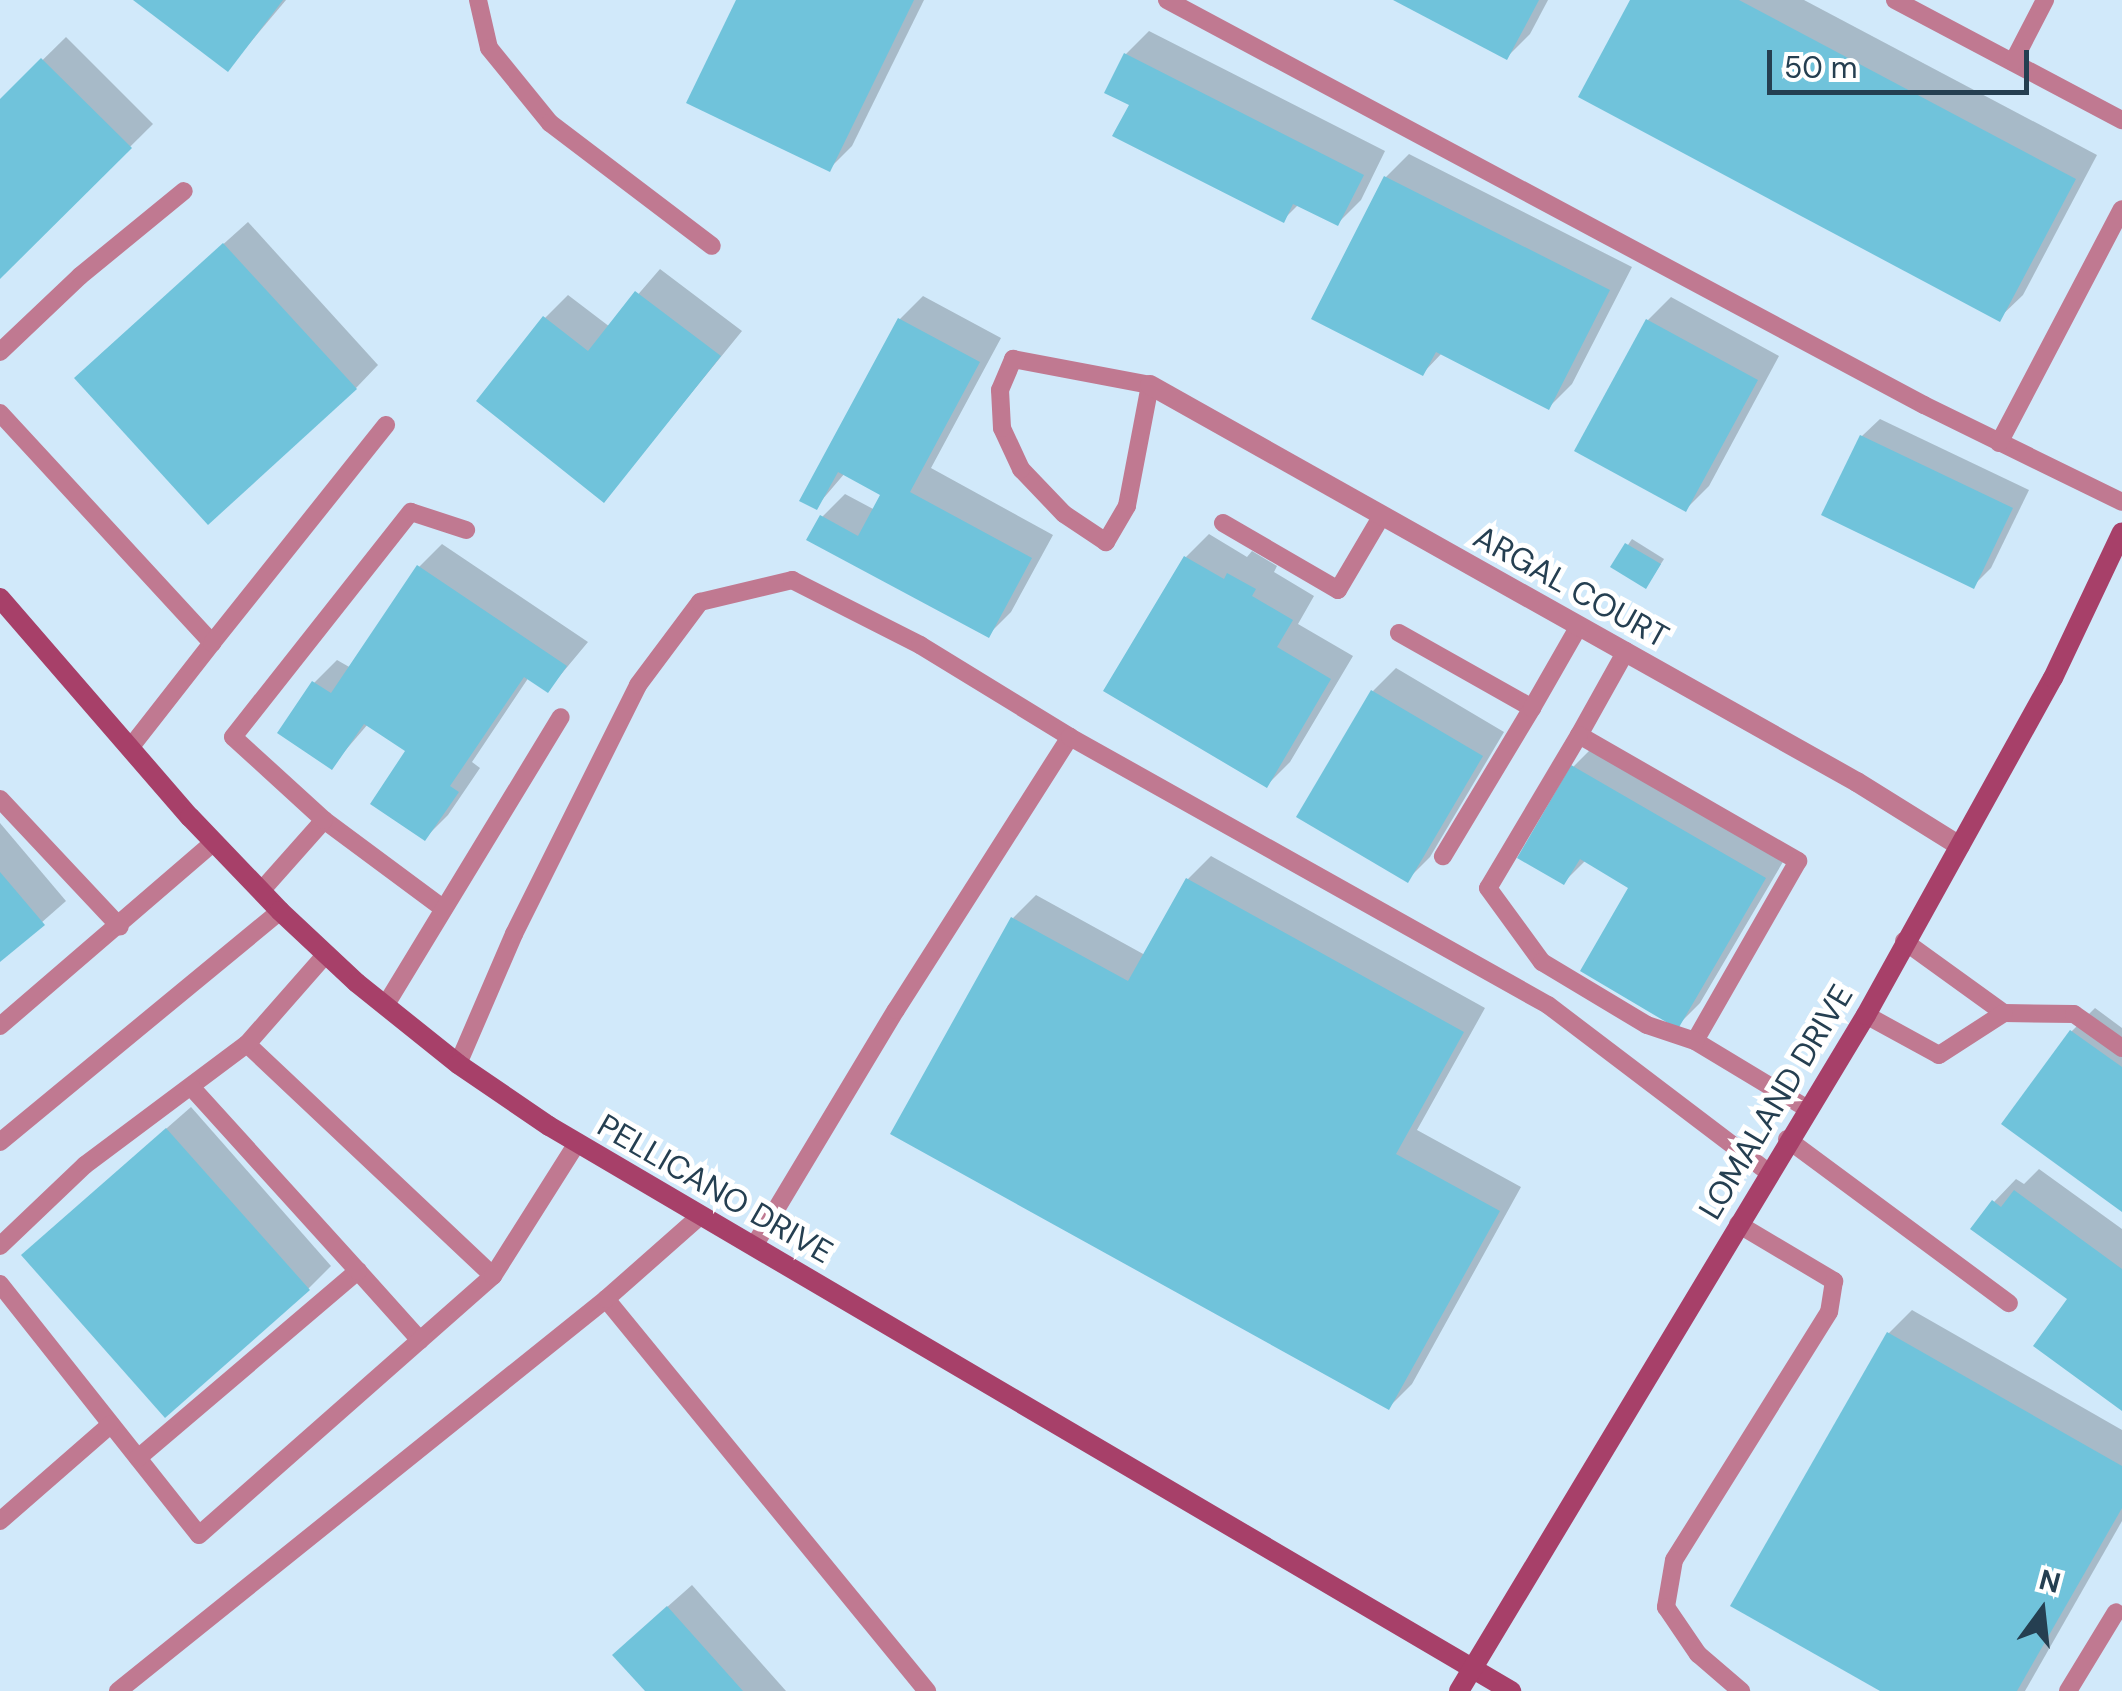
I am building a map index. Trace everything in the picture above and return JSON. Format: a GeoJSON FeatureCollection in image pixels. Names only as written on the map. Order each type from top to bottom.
{"type":"FeatureCollection","features":[{"type":"Feature","properties":{"kind":"street","name":"ARGAL COURT"},"geometry":{"type":"LineString","coordinates":[[1150,386],[1626,651],[1960,846]]}},
{"type":"Feature","properties":{"kind":"street","name":"LOMALAND DRIVE"},"geometry":{"type":"LineString","coordinates":[[1459,1691],[1806,1108],[1866,1015],[2053,678],[2122,532]]}},
{"type":"Feature","properties":{"kind":"street","name":"PELLICANO DRIVE"},"geometry":{"type":"LineString","coordinates":[[0,598],[214,842],[280,911],[385,1006],[458,1064],[700,1216],[1511,1691]]}},
{"type":"Feature","properties":{"kind":"lane"},"geometry":{"type":"LineString","coordinates":[[478,0],[490,48],[550,122],[712,246]]}},
{"type":"Feature","properties":{"kind":"lane"},"geometry":{"type":"LineString","coordinates":[[1168,0],[1999,442],[2122,502]]}},
{"type":"Feature","properties":{"kind":"lane"},"geometry":{"type":"LineString","coordinates":[[1895,0],[2122,120]]}},
{"type":"Feature","properties":{"kind":"lane"},"geometry":{"type":"LineString","coordinates":[[2014,62],[2044,0]]}},
{"type":"Feature","properties":{"kind":"lane"},"geometry":{"type":"LineString","coordinates":[[0,352],[80,276],[184,191]]}},
{"type":"Feature","properties":{"kind":"lane"},"geometry":{"type":"LineString","coordinates":[[1999,442],[2122,209]]}},
{"type":"Feature","properties":{"kind":"lane"},"geometry":{"type":"LineString","coordinates":[[1013,359],[1150,386],[1127,506],[1106,542],[1064,514],[1021,469],[1002,428],[1000,390],[1013,359]]}},
{"type":"Feature","properties":{"kind":"lane"},"geometry":{"type":"LineString","coordinates":[[0,412],[212,643]]}},
{"type":"Feature","properties":{"kind":"lane"},"geometry":{"type":"LineString","coordinates":[[130,748],[386,425]]}},
{"type":"Feature","properties":{"kind":"lane"},"geometry":{"type":"LineString","coordinates":[[444,909],[324,820],[233,737],[411,512],[466,530]]}},
{"type":"Feature","properties":{"kind":"lane"},"geometry":{"type":"LineString","coordinates":[[1223,523],[1338,590],[1381,517]]}},
{"type":"Feature","properties":{"kind":"lane"},"geometry":{"type":"LineString","coordinates":[[458,1064],[514,934],[638,685],[700,602],[792,580],[920,644],[1070,737],[1548,1005],[1768,1172]]}},
{"type":"Feature","properties":{"kind":"lane"},"geometry":{"type":"LineString","coordinates":[[1443,856],[1579,626]]}},
{"type":"Feature","properties":{"kind":"lane"},"geometry":{"type":"LineString","coordinates":[[1399,633],[1532,708]]}},
{"type":"Feature","properties":{"kind":"lane"},"geometry":{"type":"LineString","coordinates":[[1626,651],[1488,888],[1542,962],[1647,1025],[1695,1041],[1806,1108]]}},
{"type":"Feature","properties":{"kind":"lane"},"geometry":{"type":"LineString","coordinates":[[385,1006],[561,717]]}},
{"type":"Feature","properties":{"kind":"lane"},"geometry":{"type":"LineString","coordinates":[[1579,736],[1798,862],[1695,1041]]}},
{"type":"Feature","properties":{"kind":"lane"},"geometry":{"type":"LineString","coordinates":[[754,1246],[896,1010],[1070,737]]}},
{"type":"Feature","properties":{"kind":"lane"},"geometry":{"type":"LineString","coordinates":[[0,800],[120,927]]}},
{"type":"Feature","properties":{"kind":"lane"},"geometry":{"type":"LineString","coordinates":[[261,891],[324,820]]}},
{"type":"Feature","properties":{"kind":"lane"},"geometry":{"type":"LineString","coordinates":[[0,1026],[120,927],[214,842]]}},
{"type":"Feature","properties":{"kind":"lane"},"geometry":{"type":"LineString","coordinates":[[0,1142],[280,911]]}},
{"type":"Feature","properties":{"kind":"lane"},"geometry":{"type":"LineString","coordinates":[[1904,941],[2004,1012],[2074,1014],[2122,1048]]}},
{"type":"Feature","properties":{"kind":"lane"},"geometry":{"type":"LineString","coordinates":[[0,1246],[85,1165],[247,1044],[326,954]]}},
{"type":"Feature","properties":{"kind":"lane"},"geometry":{"type":"LineString","coordinates":[[1866,1015],[1939,1055],[2004,1012]]}},
{"type":"Feature","properties":{"kind":"lane"},"geometry":{"type":"LineString","coordinates":[[247,1044],[493,1276]]}},
{"type":"Feature","properties":{"kind":"lane"},"geometry":{"type":"LineString","coordinates":[[192,1088],[420,1340]]}},
{"type":"Feature","properties":{"kind":"lane"},"geometry":{"type":"LineString","coordinates":[[1788,1139],[2009,1303]]}},
{"type":"Feature","properties":{"kind":"lane"},"geometry":{"type":"LineString","coordinates":[[0,1284],[199,1535],[493,1276],[577,1142]]}},
{"type":"Feature","properties":{"kind":"lane"},"geometry":{"type":"LineString","coordinates":[[118,1691],[606,1299],[700,1216]]}},
{"type":"Feature","properties":{"kind":"lane"},"geometry":{"type":"LineString","coordinates":[[1738,1224],[1834,1281],[1830,1312],[1674,1560],[1666,1608],[1698,1654],[1741,1691]]}},
{"type":"Feature","properties":{"kind":"lane"},"geometry":{"type":"LineString","coordinates":[[138,1458],[358,1272]]}},
{"type":"Feature","properties":{"kind":"lane"},"geometry":{"type":"LineString","coordinates":[[606,1299],[927,1691]]}},
{"type":"Feature","properties":{"kind":"lane"},"geometry":{"type":"LineString","coordinates":[[0,1520],[111,1424]]}},
{"type":"Feature","properties":{"kind":"lane"},"geometry":{"type":"LineString","coordinates":[[2068,1691],[2116,1612]]}},
{"type":"Feature","properties":{"kind":"building"},"geometry":{"type":"Polygon","coordinates":[[[133,0],[283,0],[228,72],[133,0]]]}},
{"type":"Feature","properties":{"kind":"building"},"geometry":{"type":"Polygon","coordinates":[[[736,0],[914,0],[830,172],[686,103],[736,0]]]}},
{"type":"Feature","properties":{"kind":"building"},"geometry":{"type":"Polygon","coordinates":[[[1393,0],[1539,0],[1507,60],[1393,0]]]}},
{"type":"Feature","properties":{"kind":"building"},"geometry":{"type":"Polygon","coordinates":[[[1630,0],[1739,0],[2076,179],[2000,322],[1578,97],[1630,0]]]}},
{"type":"Feature","properties":{"kind":"building"},"geometry":{"type":"Polygon","coordinates":[[[1124,53],[1364,175],[1338,226],[1293,204],[1284,223],[1112,136],[1129,105],[1104,93],[1124,53]]]}},
{"type":"Feature","properties":{"kind":"building"},"geometry":{"type":"Polygon","coordinates":[[[41,58],[132,148],[0,279],[0,99],[41,58]]]}},
{"type":"Feature","properties":{"kind":"building"},"geometry":{"type":"Polygon","coordinates":[[[1384,176],[1610,290],[1549,410],[1436,352],[1423,376],[1311,319],[1384,176]]]}},
{"type":"Feature","properties":{"kind":"building"},"geometry":{"type":"Polygon","coordinates":[[[223,243],[357,389],[208,525],[74,378],[223,243]]]}},
{"type":"Feature","properties":{"kind":"building"},"geometry":{"type":"Polygon","coordinates":[[[635,291],[721,356],[604,503],[476,401],[543,316],[588,351],[635,291]]]}},
{"type":"Feature","properties":{"kind":"building"},"geometry":{"type":"Polygon","coordinates":[[[898,318],[980,362],[910,492],[1032,558],[989,638],[806,540],[820,515],[858,536],[880,495],[838,472],[817,510],[799,501],[898,318]]]}},
{"type":"Feature","properties":{"kind":"building"},"geometry":{"type":"Polygon","coordinates":[[[1646,319],[1758,380],[1686,512],[1574,451],[1646,319]]]}},
{"type":"Feature","properties":{"kind":"building"},"geometry":{"type":"Polygon","coordinates":[[[1860,435],[2013,508],[1974,589],[1821,515],[1860,435]]]}},
{"type":"Feature","properties":{"kind":"building"},"geometry":{"type":"Polygon","coordinates":[[[1625,543],[1661,564],[1646,589],[1610,567],[1625,543]]]}},
{"type":"Feature","properties":{"kind":"building"},"geometry":{"type":"Polygon","coordinates":[[[1184,556],[1224,579],[1227,573],[1256,589],[1252,596],[1293,620],[1277,647],[1331,679],[1267,788],[1103,691],[1184,556]]]}},
{"type":"Feature","properties":{"kind":"building"},"geometry":{"type":"Polygon","coordinates":[[[417,565],[567,666],[548,693],[524,677],[450,786],[459,792],[425,841],[370,804],[405,751],[364,724],[332,770],[277,733],[312,681],[331,693],[417,565]]]}},
{"type":"Feature","properties":{"kind":"building"},"geometry":{"type":"Polygon","coordinates":[[[1371,690],[1483,756],[1408,883],[1296,817],[1371,690]]]}},
{"type":"Feature","properties":{"kind":"building"},"geometry":{"type":"Polygon","coordinates":[[[1571,765],[1766,878],[1678,1029],[1580,971],[1628,888],[1580,859],[1564,885],[1517,858],[1571,765]]]}},
{"type":"Feature","properties":{"kind":"building"},"geometry":{"type":"Polygon","coordinates":[[[0,872],[45,925],[0,962],[0,872]]]}},
{"type":"Feature","properties":{"kind":"building"},"geometry":{"type":"Polygon","coordinates":[[[1186,878],[1464,1032],[1396,1154],[1500,1211],[1389,1410],[890,1134],[1011,917],[1128,981],[1186,878]]]}},
{"type":"Feature","properties":{"kind":"building"},"geometry":{"type":"Polygon","coordinates":[[[2070,1030],[2122,1067],[2122,1212],[2001,1124],[2070,1030]]]}},
{"type":"Feature","properties":{"kind":"building"},"geometry":{"type":"Polygon","coordinates":[[[166,1128],[310,1290],[165,1418],[21,1255],[166,1128]]]}},
{"type":"Feature","properties":{"kind":"building"},"geometry":{"type":"Polygon","coordinates":[[[2014,1190],[2122,1269],[2122,1411],[2033,1346],[2067,1299],[1970,1229],[1992,1200],[2001,1207],[2014,1190]]]}},
{"type":"Feature","properties":{"kind":"building"},"geometry":{"type":"Polygon","coordinates":[[[1887,1332],[2122,1466],[2122,1508],[2017,1691],[1880,1691],[1730,1606],[1887,1332]]]}},
{"type":"Feature","properties":{"kind":"building"},"geometry":{"type":"Polygon","coordinates":[[[667,1606],[743,1691],[645,1691],[612,1655],[667,1606]]]}}]}
